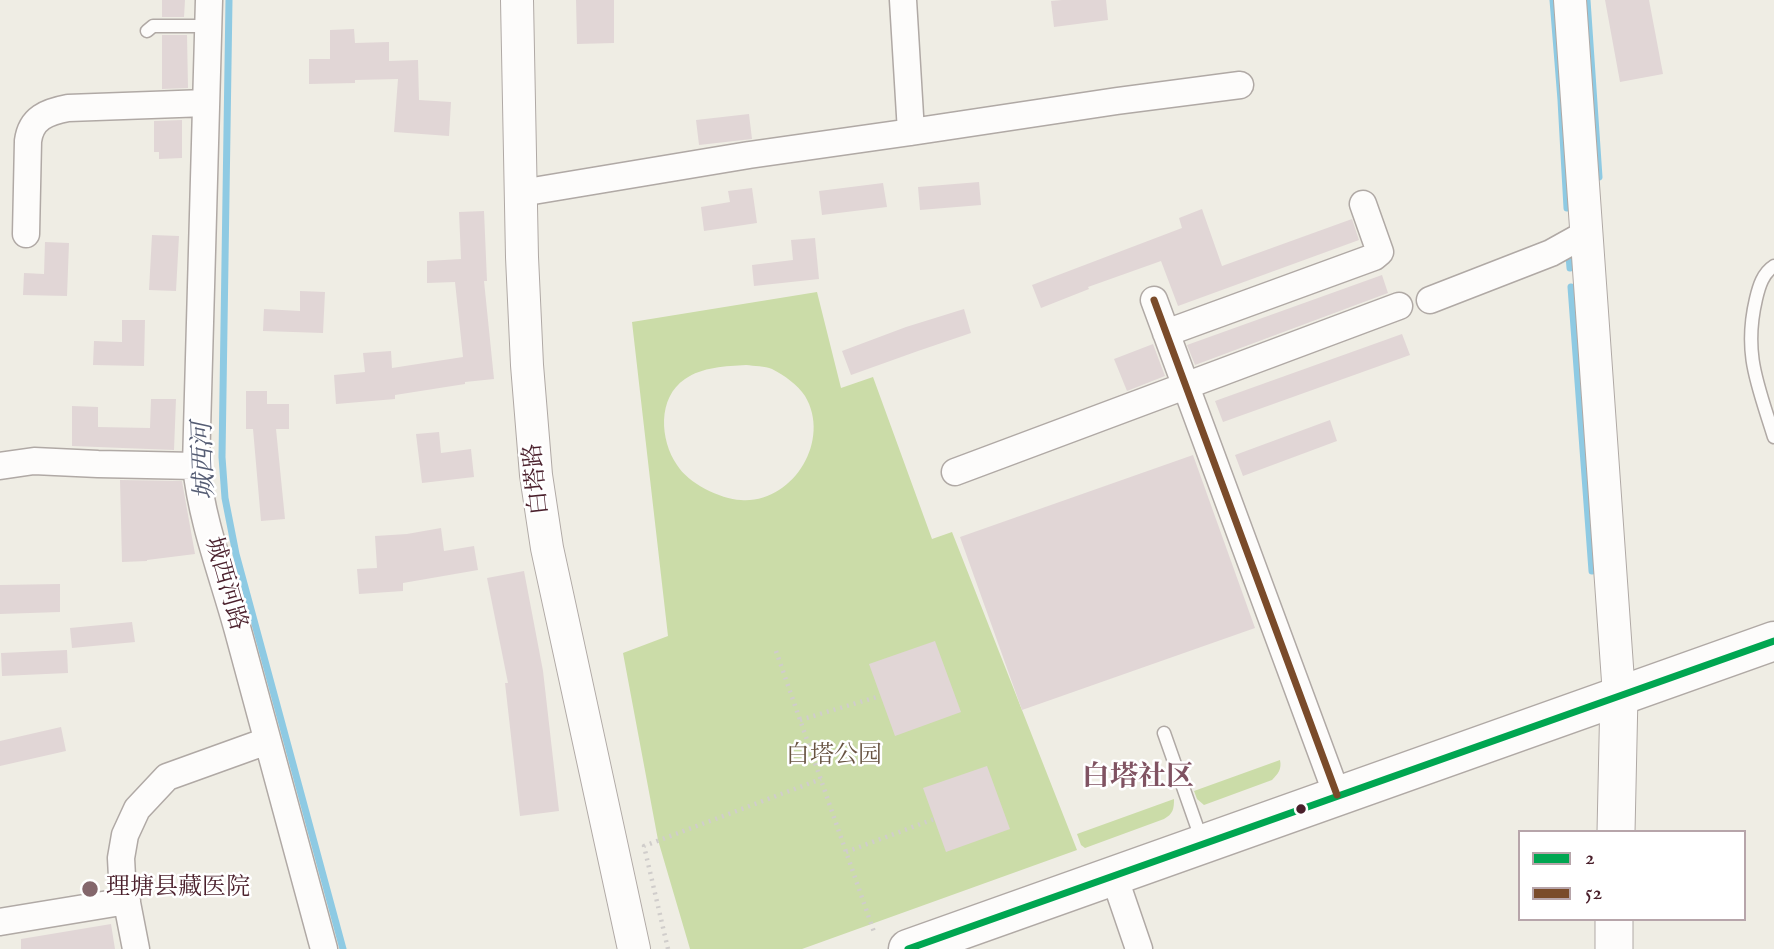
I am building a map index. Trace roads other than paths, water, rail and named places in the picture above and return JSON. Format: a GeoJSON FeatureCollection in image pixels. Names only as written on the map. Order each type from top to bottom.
{"type":"FeatureCollection","features":[{"type":"Feature","properties":{"kind":"main road"},"geometry":{"type":"LineString","coordinates":[[908,949],[1774,641]]}},
{"type":"Feature","properties":{"kind":"main road"},"geometry":{"type":"LineString","coordinates":[[1616,830],[1619,695]]}},
{"type":"Feature","properties":{"kind":"main road"},"geometry":{"type":"LineString","coordinates":[[1614,921],[1614,949]]}},
{"type":"Feature","properties":{"kind":"street","name":"白塔路"},"geometry":{"type":"LineString","coordinates":[[517,0],[527,365],[536,475],[547,548],[634,949]]}},
{"type":"Feature","properties":{"kind":"street"},"geometry":{"type":"LineString","coordinates":[[903,0],[911,132]]}},
{"type":"Feature","properties":{"kind":"street"},"geometry":{"type":"LineString","coordinates":[[1570,0],[1619,695]]}},
{"type":"Feature","properties":{"kind":"street","name":"城西河路"},"geometry":{"type":"LineString","coordinates":[[208,13],[196,466],[209,537],[234,616],[324,949]]}},
{"type":"Feature","properties":{"kind":"street"},"geometry":{"type":"LineString","coordinates":[[521,193],[749,155],[1117,100],[1240,85]]}},
{"type":"Feature","properties":{"kind":"street"},"geometry":{"type":"LineString","coordinates":[[26,234],[27,141],[30,128],[41,117],[68,108],[206,103]]}},
{"type":"Feature","properties":{"kind":"street"},"geometry":{"type":"LineString","coordinates":[[1166,332],[1374,257],[1380,252],[1363,204]]}},
{"type":"Feature","properties":{"kind":"street"},"geometry":{"type":"LineString","coordinates":[[1430,300],[1551,253],[1587,233]]}},
{"type":"Feature","properties":{"kind":"street"},"geometry":{"type":"LineString","coordinates":[[1154,300],[1337,795]]}},
{"type":"Feature","properties":{"kind":"street"},"geometry":{"type":"LineString","coordinates":[[956,472],[1399,306]]}},
{"type":"Feature","properties":{"kind":"street"},"geometry":{"type":"LineString","coordinates":[[0,466],[34,461],[196,466]]}},
{"type":"Feature","properties":{"kind":"street"},"geometry":{"type":"LineString","coordinates":[[136,949],[121,859],[125,835],[137,809],[166,777],[267,741]]}},
{"type":"Feature","properties":{"kind":"street"},"geometry":{"type":"LineString","coordinates":[[1114,876],[1139,949]]}},
{"type":"Feature","properties":{"kind":"street"},"geometry":{"type":"LineString","coordinates":[[0,922],[127,901]]}},
{"type":"Feature","properties":{"kind":"lane"},"geometry":{"type":"LineString","coordinates":[[147,31],[153,26],[208,13]]}},
{"type":"Feature","properties":{"kind":"lane"},"geometry":{"type":"LineString","coordinates":[[1774,267],[1767,271],[1759,288],[1751,336],[1756,383],[1774,437]]}},
{"type":"Feature","properties":{"kind":"lane"},"geometry":{"type":"LineString","coordinates":[[1164,733],[1203,845]]}},
{"type":"Feature","properties":{"kind":"waterway","name":"城西河"},"geometry":{"type":"LineString","coordinates":[[229,0],[222,457],[225,498],[236,554],[343,949]]}},
{"type":"Feature","properties":{"kind":"waterway"},"geometry":{"type":"LineString","coordinates":[[1553,0],[1567,208]]}},
{"type":"Feature","properties":{"kind":"waterway"},"geometry":{"type":"LineString","coordinates":[[1587,0],[1599,177]]}},
{"type":"Feature","properties":{"kind":"waterway"},"geometry":{"type":"LineString","coordinates":[[1569,256],[1570,268]]}},
{"type":"Feature","properties":{"kind":"waterway"},"geometry":{"type":"LineString","coordinates":[[1571,287],[1592,571]]}},
{"type":"Feature","properties":{"kind":"place","name":"理塘县藏医院"},"geometry":{"type":"Point","coordinates":[90,889]}},
{"type":"Feature","properties":{"kind":"district","name":"白塔社区"},"geometry":{"type":"Point","coordinates":[1138,779]}},
{"type":"Feature","properties":{"kind":"park label","name":"白塔公园"},"geometry":{"type":"Point","coordinates":[834,757]}}]}
